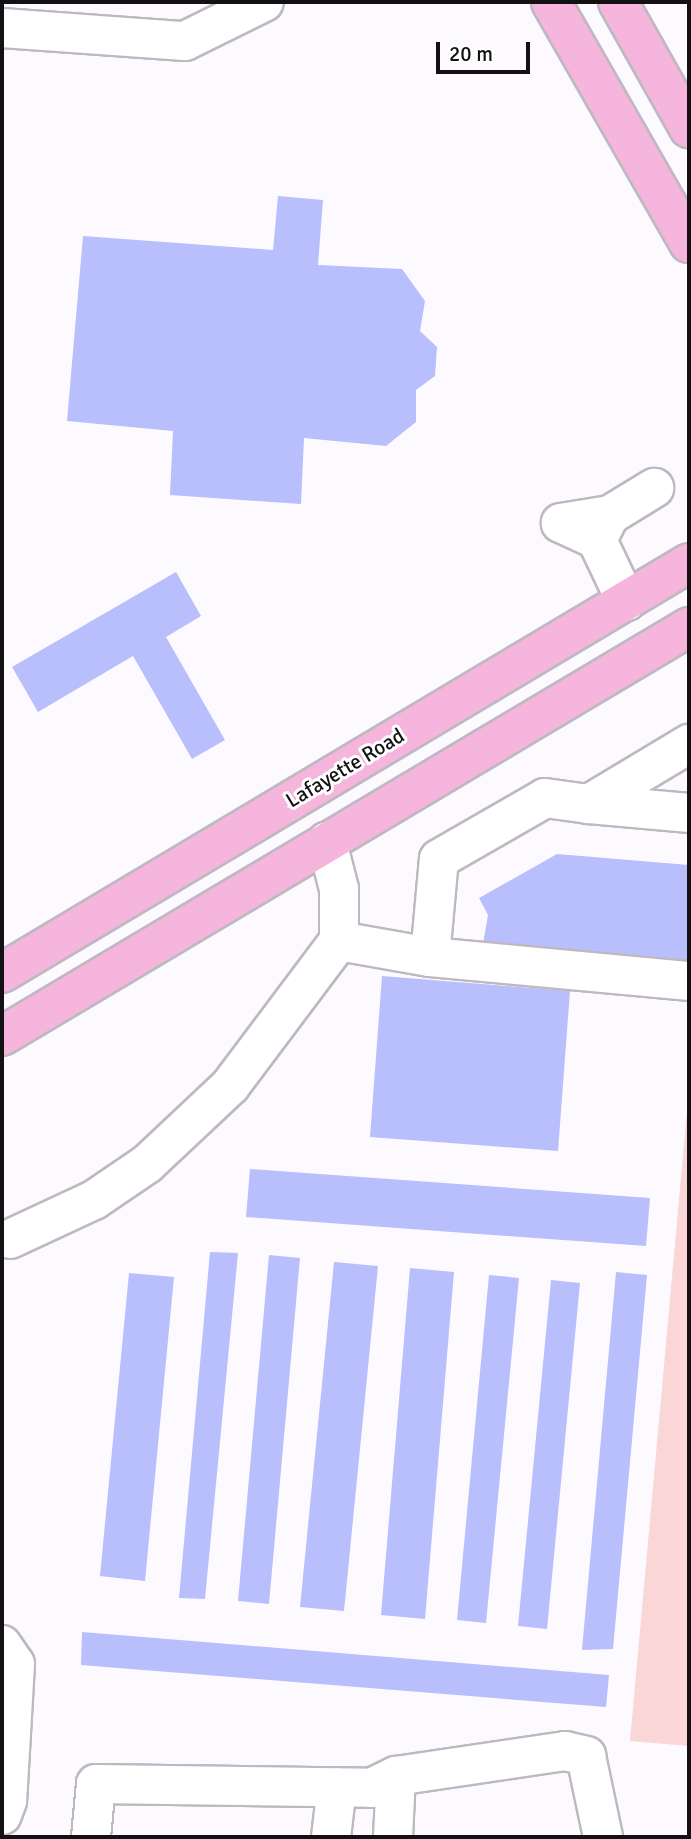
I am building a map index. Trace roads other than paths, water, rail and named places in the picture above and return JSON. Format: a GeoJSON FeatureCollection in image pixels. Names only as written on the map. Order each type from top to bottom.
{"type":"FeatureCollection","features":[{"type":"Feature","properties":{"kind":"main road"},"geometry":{"type":"LineString","coordinates":[[551,2],[689,243]]}},
{"type":"Feature","properties":{"kind":"main road"},"geometry":{"type":"LineString","coordinates":[[618,2],[689,128]]}},
{"type":"Feature","properties":{"kind":"main road","name":"Lafayette Road"},"geometry":{"type":"LineString","coordinates":[[2,973],[689,563]]}},
{"type":"Feature","properties":{"kind":"main road"},"geometry":{"type":"LineString","coordinates":[[2,1036],[689,627]]}},
{"type":"Feature","properties":{"kind":"lane"},"geometry":{"type":"LineString","coordinates":[[2,28],[185,41],[264,2]]}},
{"type":"Feature","properties":{"kind":"lane"},"geometry":{"type":"LineString","coordinates":[[626,601],[604,528],[654,488]]}},
{"type":"Feature","properties":{"kind":"lane"},"geometry":{"type":"LineString","coordinates":[[589,804],[689,744]]}},
{"type":"Feature","properties":{"kind":"lane"},"geometry":{"type":"LineString","coordinates":[[430,957],[439,859],[545,799],[689,813]]}},
{"type":"Feature","properties":{"kind":"lane"},"geometry":{"type":"LineString","coordinates":[[10,1239],[94,1200],[176,1141],[230,1086],[339,941],[340,900],[327,842]]}},
{"type":"Feature","properties":{"kind":"lane"},"geometry":{"type":"LineString","coordinates":[[339,941],[430,957],[689,981]]}},
{"type":"Feature","properties":{"kind":"lane"},"geometry":{"type":"LineString","coordinates":[[2,1645],[15,1664],[7,1801],[2,1815]]}},
{"type":"Feature","properties":{"kind":"lane"},"geometry":{"type":"LineString","coordinates":[[90,1837],[96,1784],[371,1788],[396,1776],[565,1751],[586,1756],[603,1837]]}},
{"type":"Feature","properties":{"kind":"lane"},"geometry":{"type":"LineString","coordinates":[[393,1837],[396,1776]]}},
{"type":"Feature","properties":{"kind":"lane"},"geometry":{"type":"LineString","coordinates":[[331,1837],[337,1787]]}}]}
